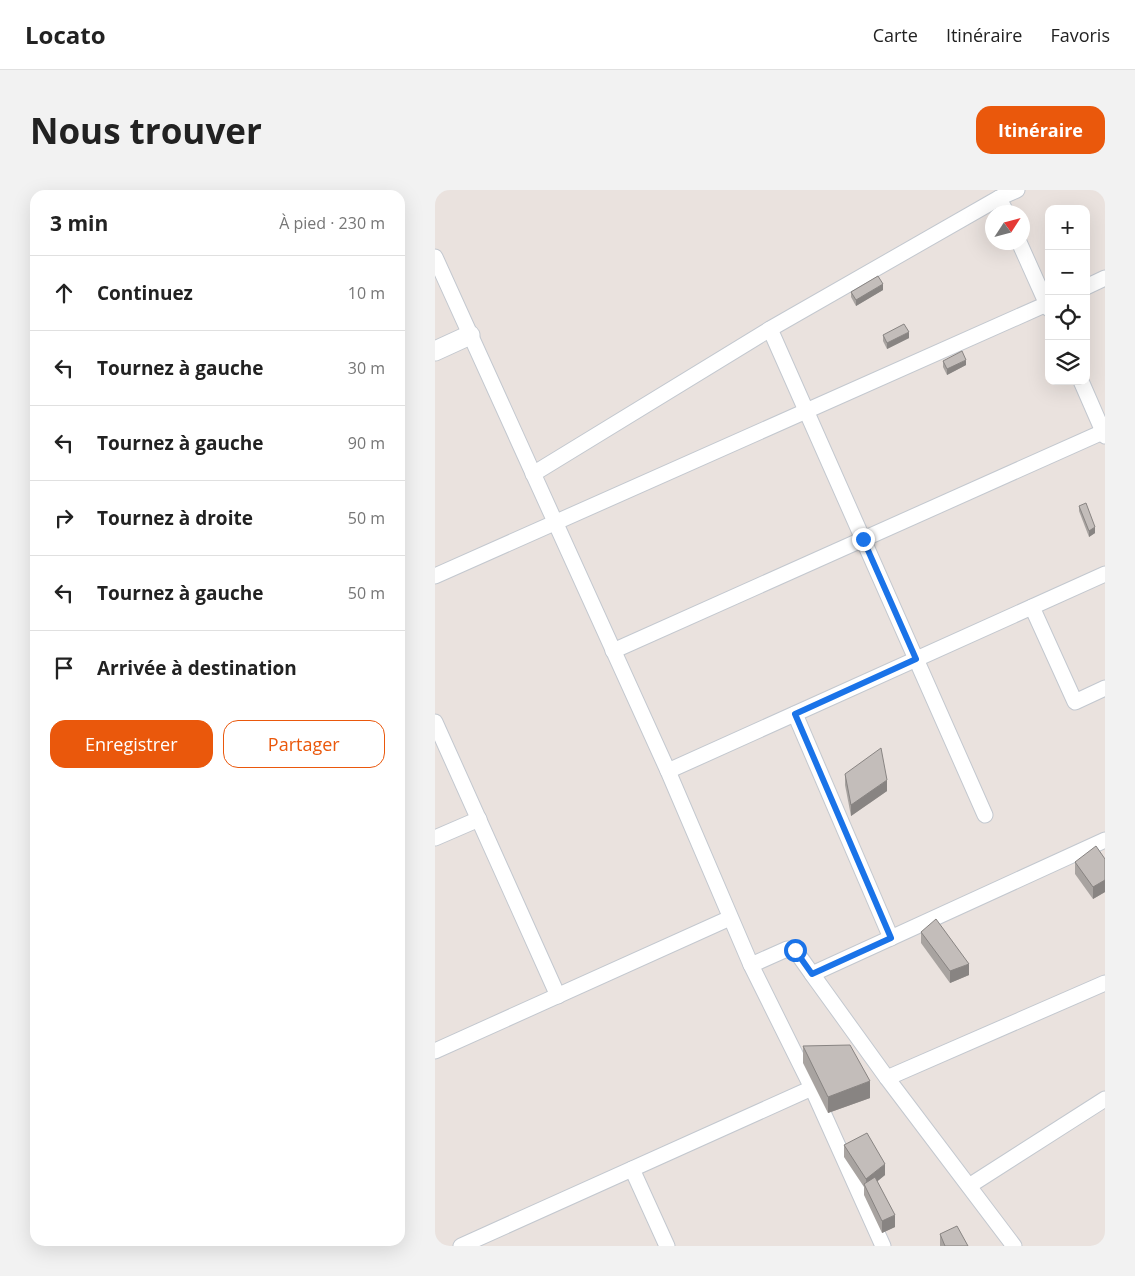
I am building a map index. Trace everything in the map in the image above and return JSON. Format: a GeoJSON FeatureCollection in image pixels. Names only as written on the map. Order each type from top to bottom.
{"type":"FeatureCollection","features":[{"type":"Feature","properties":{"kind":"street"},"geometry":{"type":"LineString","coordinates":[[533,474],[770,329],[999,198],[1017,190]]}},
{"type":"Feature","properties":{"kind":"street"},"geometry":{"type":"LineString","coordinates":[[999,198],[1002,205]]}},
{"type":"Feature","properties":{"kind":"street"},"geometry":{"type":"LineString","coordinates":[[1023,250],[1045,298]]}},
{"type":"Feature","properties":{"kind":"street"},"geometry":{"type":"LineString","coordinates":[[435,257],[668,771],[751,965],[812,1088],[883,1246]]}},
{"type":"Feature","properties":{"kind":"street"},"geometry":{"type":"LineString","coordinates":[[1090,285],[1105,278]]}},
{"type":"Feature","properties":{"kind":"street"},"geometry":{"type":"LineString","coordinates":[[435,576],[1045,306]]}},
{"type":"Feature","properties":{"kind":"street"},"geometry":{"type":"LineString","coordinates":[[770,329],[985,815]]}},
{"type":"Feature","properties":{"kind":"street"},"geometry":{"type":"LineString","coordinates":[[435,351],[471,335]]}},
{"type":"Feature","properties":{"kind":"street"},"geometry":{"type":"LineString","coordinates":[[613,650],[1104,433],[1083,385]]}},
{"type":"Feature","properties":{"kind":"street"},"geometry":{"type":"LineString","coordinates":[[668,771],[1105,574]]}},
{"type":"Feature","properties":{"kind":"street"},"geometry":{"type":"LineString","coordinates":[[1032,607],[1075,702],[1105,688]]}},
{"type":"Feature","properties":{"kind":"street"},"geometry":{"type":"LineString","coordinates":[[795,714],[891,938]]}},
{"type":"Feature","properties":{"kind":"street"},"geometry":{"type":"LineString","coordinates":[[435,722],[558,996]]}},
{"type":"Feature","properties":{"kind":"street"},"geometry":{"type":"LineString","coordinates":[[435,838],[479,819]]}},
{"type":"Feature","properties":{"kind":"street"},"geometry":{"type":"LineString","coordinates":[[812,974],[1105,840]]}},
{"type":"Feature","properties":{"kind":"street"},"geometry":{"type":"LineString","coordinates":[[435,1051],[730,918]]}},
{"type":"Feature","properties":{"kind":"street"},"geometry":{"type":"LineString","coordinates":[[751,965],[787,949],[795,950],[887,1078],[1014,1246]]}},
{"type":"Feature","properties":{"kind":"street"},"geometry":{"type":"LineString","coordinates":[[887,1078],[1105,983]]}},
{"type":"Feature","properties":{"kind":"street"},"geometry":{"type":"LineString","coordinates":[[461,1246],[812,1088]]}},
{"type":"Feature","properties":{"kind":"street"},"geometry":{"type":"LineString","coordinates":[[969,1186],[1105,1099]]}},
{"type":"Feature","properties":{"kind":"street"},"geometry":{"type":"LineString","coordinates":[[632,1169],[667,1246]]}},
{"type":"Feature","properties":{"kind":"building"},"geometry":{"type":"Polygon","coordinates":[[[878,276],[883,284],[856,300],[851,292],[878,276]]]}},
{"type":"Feature","properties":{"kind":"building"},"geometry":{"type":"Polygon","coordinates":[[[904,324],[909,332],[887,343],[883,335],[904,324]]]}},
{"type":"Feature","properties":{"kind":"building"},"geometry":{"type":"Polygon","coordinates":[[[962,351],[966,360],[947,369],[943,361],[962,351]]]}},
{"type":"Feature","properties":{"kind":"building"},"geometry":{"type":"Polygon","coordinates":[[[1086,503],[1095,527],[1089,531],[1079,506],[1086,503]]]}},
{"type":"Feature","properties":{"kind":"building"},"geometry":{"type":"Polygon","coordinates":[[[881,748],[887,780],[851,805],[845,774],[881,748]]]}},
{"type":"Feature","properties":{"kind":"building"},"geometry":{"type":"Polygon","coordinates":[[[1096,846],[1105,859],[1105,880],[1093,887],[1075,862],[1096,846]]]}},
{"type":"Feature","properties":{"kind":"building"},"geometry":{"type":"Polygon","coordinates":[[[936,919],[969,964],[950,971],[921,932],[936,919]]]}},
{"type":"Feature","properties":{"kind":"building"},"geometry":{"type":"Polygon","coordinates":[[[850,1045],[870,1081],[828,1097],[803,1046],[850,1045]]]}},
{"type":"Feature","properties":{"kind":"building"},"geometry":{"type":"Polygon","coordinates":[[[867,1133],[885,1164],[866,1179],[844,1145],[867,1133]]]}},
{"type":"Feature","properties":{"kind":"building"},"geometry":{"type":"Polygon","coordinates":[[[875,1177],[895,1215],[882,1221],[864,1184],[875,1177]]]}},
{"type":"Feature","properties":{"kind":"building"},"geometry":{"type":"Polygon","coordinates":[[[957,1226],[968,1246],[945,1246],[940,1234],[957,1226]]]}},
{"type":"Feature","properties":{"kind":"route"},"geometry":{"type":"LineString","coordinates":[[795,950],[812,974],[891,938],[795,714],[916,659],[863,539]]}}]}
